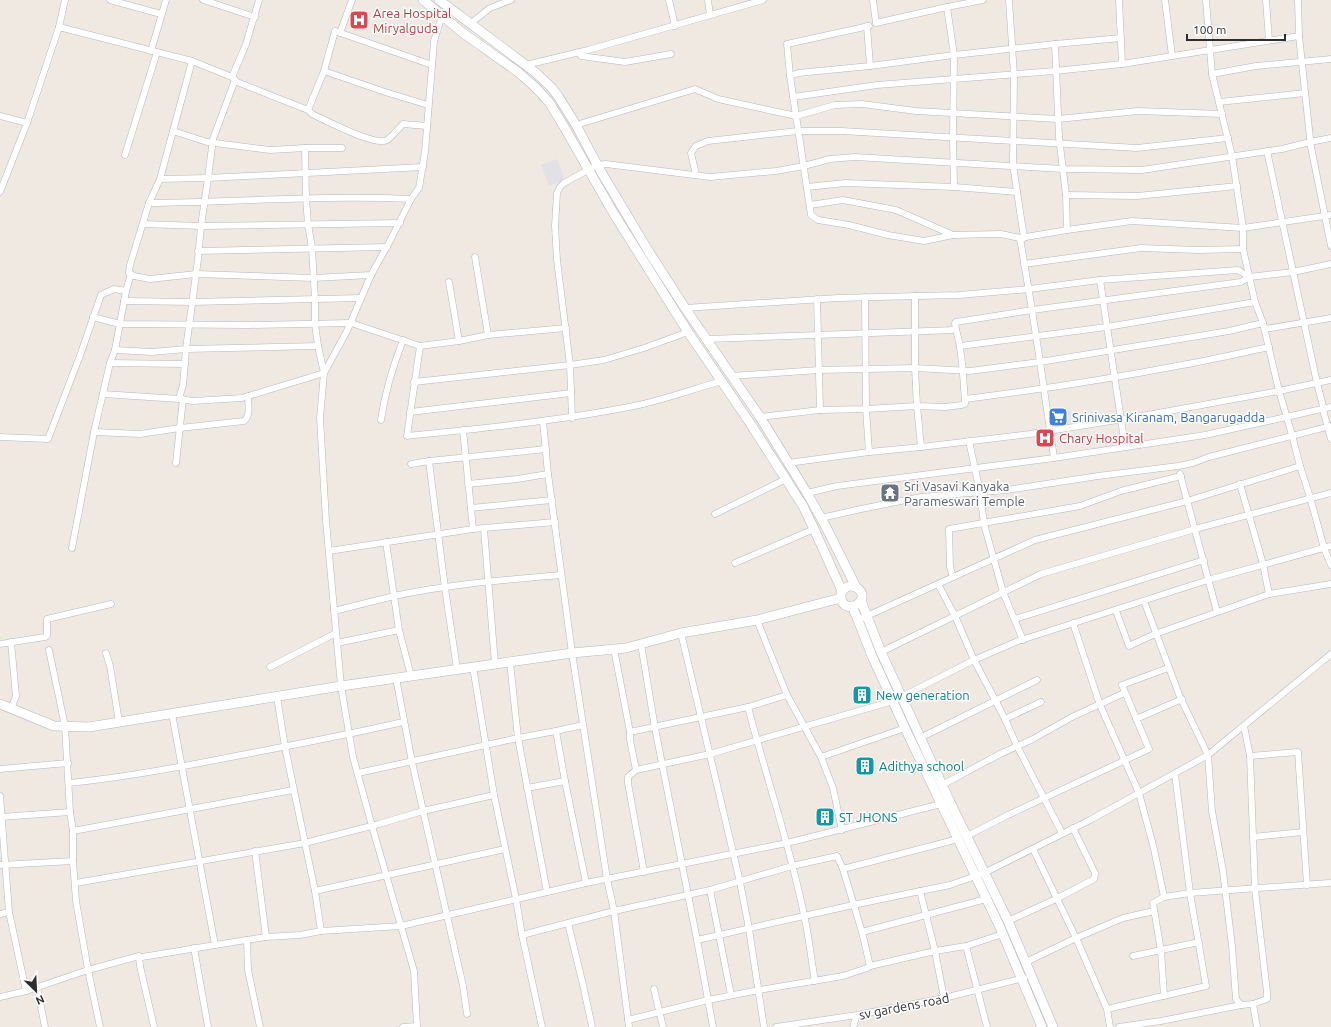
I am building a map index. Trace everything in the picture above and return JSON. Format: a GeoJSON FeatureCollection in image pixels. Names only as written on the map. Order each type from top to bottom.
{"type":"FeatureCollection","features":[{"type":"Feature","properties":{"kind":"main road"},"geometry":{"type":"LineString","coordinates":[[423,0],[463,32],[518,72],[543,95],[564,125],[588,170],[688,332],[722,381],[803,506],[842,595],[844,604],[852,606],[861,601]]}},
{"type":"Feature","properties":{"kind":"main road"},"geometry":{"type":"LineString","coordinates":[[439,0],[526,65],[552,88],[576,125],[597,165],[649,252],[731,376],[760,416],[807,493],[856,587],[859,588],[862,594],[861,601],[880,652],[942,785],[986,899],[1002,934],[1053,1027]]}},
{"type":"Feature","properties":{"kind":"main road"},"geometry":{"type":"LineString","coordinates":[[0,704],[54,726],[89,727],[456,669],[572,653],[626,648],[682,633],[757,620],[842,595],[846,587],[856,587]]}},
{"type":"Feature","properties":{"kind":"main road"},"geometry":{"type":"LineString","coordinates":[[852,606],[872,656],[940,804],[984,873],[1008,921],[1026,962],[1027,978],[1042,1027]]}},
{"type":"Feature","properties":{"kind":"street"},"geometry":{"type":"LineString","coordinates":[[0,192],[3,175],[27,124],[59,27],[65,0]]}},
{"type":"Feature","properties":{"kind":"street"},"geometry":{"type":"LineString","coordinates":[[110,0],[161,14]]}},
{"type":"Feature","properties":{"kind":"street"},"geometry":{"type":"LineString","coordinates":[[150,51],[166,0]]}},
{"type":"Feature","properties":{"kind":"street"},"geometry":{"type":"LineString","coordinates":[[203,0],[254,17]]}},
{"type":"Feature","properties":{"kind":"street"},"geometry":{"type":"LineString","coordinates":[[176,463],[186,349],[213,142],[259,0]]}},
{"type":"Feature","properties":{"kind":"street"},"geometry":{"type":"LineString","coordinates":[[340,33],[352,0]]}},
{"type":"Feature","properties":{"kind":"street"},"geometry":{"type":"LineString","coordinates":[[470,24],[490,8],[511,0]]}},
{"type":"Feature","properties":{"kind":"street"},"geometry":{"type":"LineString","coordinates":[[669,0],[675,26]]}},
{"type":"Feature","properties":{"kind":"street"},"geometry":{"type":"LineString","coordinates":[[708,0],[710,15]]}},
{"type":"Feature","properties":{"kind":"street"},"geometry":{"type":"LineString","coordinates":[[526,65],[675,26],[763,0]]}},
{"type":"Feature","properties":{"kind":"street"},"geometry":{"type":"LineString","coordinates":[[872,0],[876,23]]}},
{"type":"Feature","properties":{"kind":"street"},"geometry":{"type":"LineString","coordinates":[[983,0],[787,44],[790,76],[811,215],[818,220],[924,241],[953,235],[1001,234],[1022,238],[1132,221],[1243,228],[1328,216]]}},
{"type":"Feature","properties":{"kind":"street"},"geometry":{"type":"LineString","coordinates":[[1009,0],[1014,75],[1013,165],[1024,264],[1037,336],[1054,458]]}},
{"type":"Feature","properties":{"kind":"street"},"geometry":{"type":"LineString","coordinates":[[1119,0],[1122,64]]}},
{"type":"Feature","properties":{"kind":"street"},"geometry":{"type":"LineString","coordinates":[[1165,0],[1172,56]]}},
{"type":"Feature","properties":{"kind":"street"},"geometry":{"type":"LineString","coordinates":[[1206,0],[1212,74],[1232,156],[1243,228],[1243,248],[1249,277],[1255,302],[1264,326],[1279,391],[1300,466],[1324,548],[1331,565]]}},
{"type":"Feature","properties":{"kind":"street"},"geometry":{"type":"LineString","coordinates":[[1266,0],[1269,40]]}},
{"type":"Feature","properties":{"kind":"street"},"geometry":{"type":"LineString","coordinates":[[1298,0],[1302,61],[1310,140],[1328,216],[1331,246]]}},
{"type":"Feature","properties":{"kind":"street"},"geometry":{"type":"LineString","coordinates":[[947,7],[954,55],[954,187]]}},
{"type":"Feature","properties":{"kind":"street"},"geometry":{"type":"LineString","coordinates":[[103,394],[193,401],[242,398],[324,373],[350,323],[371,275],[400,223],[411,198],[418,188],[425,152],[434,41],[442,16],[448,8]]}},
{"type":"Feature","properties":{"kind":"street"},"geometry":{"type":"LineString","coordinates":[[867,26],[870,66]]}},
{"type":"Feature","properties":{"kind":"street"},"geometry":{"type":"LineString","coordinates":[[59,27],[192,61],[234,79],[237,82],[308,110],[312,114],[369,139],[382,142],[388,140],[403,124],[426,126]]}},
{"type":"Feature","properties":{"kind":"street"},"geometry":{"type":"LineString","coordinates":[[308,110],[324,71],[335,31],[432,65]]}},
{"type":"Feature","properties":{"kind":"street"},"geometry":{"type":"LineString","coordinates":[[793,97],[877,85],[1014,75],[1122,64],[1300,36]]}},
{"type":"Feature","properties":{"kind":"street"},"geometry":{"type":"LineString","coordinates":[[790,76],[798,73],[870,66],[1013,48],[1121,38]]}},
{"type":"Feature","properties":{"kind":"street"},"geometry":{"type":"LineString","coordinates":[[1055,44],[1058,119],[1066,195],[1067,230]]}},
{"type":"Feature","properties":{"kind":"street"},"geometry":{"type":"LineString","coordinates":[[125,155],[157,52]]}},
{"type":"Feature","properties":{"kind":"street"},"geometry":{"type":"LineString","coordinates":[[578,52],[581,56],[625,62],[671,54]]}},
{"type":"Feature","properties":{"kind":"street"},"geometry":{"type":"LineString","coordinates":[[1212,74],[1256,66],[1331,59]]}},
{"type":"Feature","properties":{"kind":"street"},"geometry":{"type":"LineString","coordinates":[[72,548],[94,432],[131,274],[129,271],[130,265],[144,224],[149,203],[160,179],[192,61]]}},
{"type":"Feature","properties":{"kind":"street"},"geometry":{"type":"LineString","coordinates":[[324,71],[428,105]]}},
{"type":"Feature","properties":{"kind":"street"},"geometry":{"type":"LineString","coordinates":[[576,125],[695,89],[718,99],[796,116],[835,105],[862,104],[916,111],[1058,119],[1138,111],[1222,114]]}},
{"type":"Feature","properties":{"kind":"street"},"geometry":{"type":"LineString","coordinates":[[1219,102],[1305,93]]}},
{"type":"Feature","properties":{"kind":"street"},"geometry":{"type":"LineString","coordinates":[[0,116],[27,124]]}},
{"type":"Feature","properties":{"kind":"street"},"geometry":{"type":"LineString","coordinates":[[173,131],[207,142],[270,150],[342,148]]}},
{"type":"Feature","properties":{"kind":"street"},"geometry":{"type":"LineString","coordinates":[[696,175],[691,153],[696,146],[708,141],[798,131],[842,132],[1137,148],[1228,138]]}},
{"type":"Feature","properties":{"kind":"street"},"geometry":{"type":"LineString","coordinates":[[572,418],[570,365],[557,260],[555,226],[557,193],[564,183],[597,165],[606,164],[710,177],[804,166],[830,159],[855,157],[1063,169],[1142,170],[1282,149],[1310,140],[1331,138]]}},
{"type":"Feature","properties":{"kind":"street"},"geometry":{"type":"LineString","coordinates":[[305,148],[306,198],[312,248],[316,324],[318,346],[324,373],[320,418],[329,551],[341,686],[358,773],[414,971],[417,1026],[403,1027]]}},
{"type":"Feature","properties":{"kind":"street"},"geometry":{"type":"LineString","coordinates":[[1267,151],[1316,383],[1331,439]]}},
{"type":"Feature","properties":{"kind":"street"},"geometry":{"type":"LineString","coordinates":[[160,179],[422,167]]}},
{"type":"Feature","properties":{"kind":"street"},"geometry":{"type":"LineString","coordinates":[[807,187],[845,183],[954,187],[1017,192]]}},
{"type":"Feature","properties":{"kind":"street"},"geometry":{"type":"LineString","coordinates":[[1066,195],[1137,196],[1237,186]]}},
{"type":"Feature","properties":{"kind":"street"},"geometry":{"type":"LineString","coordinates":[[149,203],[204,203],[306,198],[411,198]]}},
{"type":"Feature","properties":{"kind":"street"},"geometry":{"type":"LineString","coordinates":[[810,205],[843,200],[896,210],[953,235]]}},
{"type":"Feature","properties":{"kind":"street"},"geometry":{"type":"LineString","coordinates":[[144,224],[201,226],[400,223]]}},
{"type":"Feature","properties":{"kind":"street"},"geometry":{"type":"LineString","coordinates":[[198,251],[387,247]]}},
{"type":"Feature","properties":{"kind":"street"},"geometry":{"type":"LineString","coordinates":[[1024,264],[1141,248],[1198,250],[1243,248]]}},
{"type":"Feature","properties":{"kind":"street"},"geometry":{"type":"LineString","coordinates":[[475,257],[488,335]]}},
{"type":"Feature","properties":{"kind":"street"},"geometry":{"type":"LineString","coordinates":[[760,416],[820,410],[917,406],[945,407],[962,405],[965,404],[963,370],[960,346],[955,330],[956,322],[1103,300],[1241,282],[1249,277],[1293,272],[1331,264]]}},
{"type":"Feature","properties":{"kind":"street"},"geometry":{"type":"LineString","coordinates":[[685,308],[817,299],[959,295],[1029,289],[1100,280],[1238,270],[1249,277]]}},
{"type":"Feature","properties":{"kind":"street"},"geometry":{"type":"LineString","coordinates":[[131,274],[134,276],[150,278],[196,275],[313,278],[371,275]]}},
{"type":"Feature","properties":{"kind":"street"},"geometry":{"type":"LineString","coordinates":[[1100,280],[1125,446]]}},
{"type":"Feature","properties":{"kind":"street"},"geometry":{"type":"LineString","coordinates":[[449,282],[459,341]]}},
{"type":"Feature","properties":{"kind":"street"},"geometry":{"type":"LineString","coordinates":[[0,437],[48,439],[101,295],[114,289],[126,291]]}},
{"type":"Feature","properties":{"kind":"street"},"geometry":{"type":"LineString","coordinates":[[915,296],[915,368],[921,447]]}},
{"type":"Feature","properties":{"kind":"street"},"geometry":{"type":"LineString","coordinates":[[865,297],[866,409],[869,452]]}},
{"type":"Feature","properties":{"kind":"street"},"geometry":{"type":"LineString","coordinates":[[124,301],[192,302],[361,298]]}},
{"type":"Feature","properties":{"kind":"street"},"geometry":{"type":"LineString","coordinates":[[817,299],[820,410]]}},
{"type":"Feature","properties":{"kind":"street"},"geometry":{"type":"LineString","coordinates":[[960,346],[1107,327],[1255,302]]}},
{"type":"Feature","properties":{"kind":"street"},"geometry":{"type":"LineString","coordinates":[[93,317],[120,324],[190,325],[350,323],[420,346],[459,341],[488,335],[566,328]]}},
{"type":"Feature","properties":{"kind":"street"},"geometry":{"type":"LineString","coordinates":[[731,376],[819,370],[866,369],[915,368],[970,371],[1040,362],[1264,326],[1304,323],[1331,318]]}},
{"type":"Feature","properties":{"kind":"street"},"geometry":{"type":"LineString","coordinates":[[707,339],[955,330]]}},
{"type":"Feature","properties":{"kind":"street"},"geometry":{"type":"LineString","coordinates":[[414,382],[604,360],[644,348],[688,332]]}},
{"type":"Feature","properties":{"kind":"street"},"geometry":{"type":"LineString","coordinates":[[381,420],[384,400],[393,367],[403,340]]}},
{"type":"Feature","properties":{"kind":"street"},"geometry":{"type":"LineString","coordinates":[[114,350],[152,352],[186,349],[318,346]]}},
{"type":"Feature","properties":{"kind":"street"},"geometry":{"type":"LineString","coordinates":[[420,346],[407,436],[572,418],[636,406],[722,381]]}},
{"type":"Feature","properties":{"kind":"street"},"geometry":{"type":"LineString","coordinates":[[965,399],[1114,378],[1269,347]]}},
{"type":"Feature","properties":{"kind":"street"},"geometry":{"type":"LineString","coordinates":[[110,363],[185,364]]}},
{"type":"Feature","properties":{"kind":"street"},"geometry":{"type":"LineString","coordinates":[[788,463],[1050,431],[1121,420],[1331,380]]}},
{"type":"Feature","properties":{"kind":"street"},"geometry":{"type":"LineString","coordinates":[[410,412],[570,393]]}},
{"type":"Feature","properties":{"kind":"street"},"geometry":{"type":"LineString","coordinates":[[94,432],[140,434],[244,421],[249,414],[248,396]]}},
{"type":"Feature","properties":{"kind":"street"},"geometry":{"type":"LineString","coordinates":[[807,493],[837,486],[975,469],[1205,435],[1331,408]]}},
{"type":"Feature","properties":{"kind":"street"},"geometry":{"type":"LineString","coordinates":[[543,421],[548,474],[572,653],[607,879],[614,910],[629,1024],[660,1012],[708,1000],[843,976],[870,966],[935,951],[966,946],[1002,934]]}},
{"type":"Feature","properties":{"kind":"street"},"geometry":{"type":"LineString","coordinates":[[821,518],[860,508],[922,497],[1008,490],[1098,476],[1178,466],[1292,435],[1329,427]]}},
{"type":"Feature","properties":{"kind":"street"},"geometry":{"type":"LineString","coordinates":[[463,430],[473,529]]}},
{"type":"Feature","properties":{"kind":"street"},"geometry":{"type":"LineString","coordinates":[[969,441],[980,492],[984,524],[1003,592],[1023,640]]}},
{"type":"Feature","properties":{"kind":"street"},"geometry":{"type":"LineString","coordinates":[[411,464],[546,448]]}},
{"type":"Feature","properties":{"kind":"street"},"geometry":{"type":"LineString","coordinates":[[429,461],[444,588],[456,669]]}},
{"type":"Feature","properties":{"kind":"street"},"geometry":{"type":"LineString","coordinates":[[1178,466],[1217,612]]}},
{"type":"Feature","properties":{"kind":"street"},"geometry":{"type":"LineString","coordinates":[[858,620],[1035,540],[1187,500],[1300,466]]}},
{"type":"Feature","properties":{"kind":"street"},"geometry":{"type":"LineString","coordinates":[[468,484],[548,474]]}},
{"type":"Feature","properties":{"kind":"street"},"geometry":{"type":"LineString","coordinates":[[953,577],[950,567],[950,529],[1080,506],[1121,491],[1181,476]]}},
{"type":"Feature","properties":{"kind":"street"},"geometry":{"type":"LineString","coordinates":[[715,514],[786,479]]}},
{"type":"Feature","properties":{"kind":"street"},"geometry":{"type":"LineString","coordinates":[[1240,484],[1263,564],[1269,594]]}},
{"type":"Feature","properties":{"kind":"street"},"geometry":{"type":"LineString","coordinates":[[880,652],[1041,574],[1195,529],[1310,497],[1331,493]]}},
{"type":"Feature","properties":{"kind":"street"},"geometry":{"type":"LineString","coordinates":[[471,508],[552,500]]}},
{"type":"Feature","properties":{"kind":"street"},"geometry":{"type":"LineString","coordinates":[[329,551],[473,529],[555,522]]}},
{"type":"Feature","properties":{"kind":"street"},"geometry":{"type":"LineString","coordinates":[[484,529],[495,664]]}},
{"type":"Feature","properties":{"kind":"street"},"geometry":{"type":"LineString","coordinates":[[735,563],[814,529]]}},
{"type":"Feature","properties":{"kind":"street"},"geometry":{"type":"LineString","coordinates":[[386,542],[400,630],[411,676]]}},
{"type":"Feature","properties":{"kind":"street"},"geometry":{"type":"LineString","coordinates":[[644,872],[628,783],[628,777],[636,770],[710,754],[893,702],[974,660],[1023,640],[1208,580],[1331,546]]}},
{"type":"Feature","properties":{"kind":"street"},"geometry":{"type":"LineString","coordinates":[[1015,619],[1204,560]]}},
{"type":"Feature","properties":{"kind":"street"},"geometry":{"type":"LineString","coordinates":[[334,611],[394,596],[444,588],[561,575]]}},
{"type":"Feature","properties":{"kind":"street"},"geometry":{"type":"LineString","coordinates":[[938,584],[955,616],[974,660],[1062,833]]}},
{"type":"Feature","properties":{"kind":"street"},"geometry":{"type":"LineString","coordinates":[[1116,611],[1129,646],[1155,634],[1269,594],[1331,584]]}},
{"type":"Feature","properties":{"kind":"street"},"geometry":{"type":"LineString","coordinates":[[1144,600],[1155,634],[1180,698],[1182,699],[1208,755],[1212,811],[1225,891],[1232,946],[1236,999],[1241,1005]]}},
{"type":"Feature","properties":{"kind":"street"},"geometry":{"type":"LineString","coordinates":[[0,644],[46,637],[47,619],[111,604]]}},
{"type":"Feature","properties":{"kind":"street"},"geometry":{"type":"LineString","coordinates":[[757,620],[787,695],[805,726],[833,788],[842,830]]}},
{"type":"Feature","properties":{"kind":"street"},"geometry":{"type":"LineString","coordinates":[[1073,623],[1100,705],[1139,794],[1154,849],[1164,897]]}},
{"type":"Feature","properties":{"kind":"street"},"geometry":{"type":"LineString","coordinates":[[337,643],[400,630]]}},
{"type":"Feature","properties":{"kind":"street"},"geometry":{"type":"LineString","coordinates":[[682,633],[700,717],[740,882],[749,929],[764,1027]]}},
{"type":"Feature","properties":{"kind":"street"},"geometry":{"type":"LineString","coordinates":[[270,668],[336,634]]}},
{"type":"Feature","properties":{"kind":"street"},"geometry":{"type":"LineString","coordinates":[[11,642],[16,696],[11,709]]}},
{"type":"Feature","properties":{"kind":"street"},"geometry":{"type":"LineString","coordinates":[[641,644],[655,728],[713,1027]]}},
{"type":"Feature","properties":{"kind":"street"},"geometry":{"type":"LineString","coordinates":[[614,649],[636,770]]}},
{"type":"Feature","properties":{"kind":"street"},"geometry":{"type":"LineString","coordinates":[[49,650],[65,726],[70,812],[73,831],[73,860],[76,883],[76,901],[100,1027]]}},
{"type":"Feature","properties":{"kind":"street"},"geometry":{"type":"LineString","coordinates":[[106,653],[110,666],[119,722]]}},
{"type":"Feature","properties":{"kind":"street"},"geometry":{"type":"LineString","coordinates":[[697,940],[853,904],[950,885],[984,873],[1139,794],[1208,755],[1331,654]]}},
{"type":"Feature","properties":{"kind":"street"},"geometry":{"type":"LineString","coordinates":[[510,662],[518,738],[547,892]]}},
{"type":"Feature","properties":{"kind":"street"},"geometry":{"type":"LineString","coordinates":[[473,667],[494,795],[542,1027]]}},
{"type":"Feature","properties":{"kind":"street"},"geometry":{"type":"LineString","coordinates":[[843,868],[963,838],[1124,759],[1149,749],[1124,693],[1122,685],[1168,668]]}},
{"type":"Feature","properties":{"kind":"street"},"geometry":{"type":"LineString","coordinates":[[396,678],[412,762],[463,986],[467,1014]]}},
{"type":"Feature","properties":{"kind":"street"},"geometry":{"type":"LineString","coordinates":[[920,738],[1037,680]]}},
{"type":"Feature","properties":{"kind":"street"},"geometry":{"type":"LineString","coordinates":[[942,785],[1033,739],[1072,717],[1124,693]]}},
{"type":"Feature","properties":{"kind":"street"},"geometry":{"type":"LineString","coordinates":[[630,732],[655,728],[748,707],[787,695]]}},
{"type":"Feature","properties":{"kind":"street"},"geometry":{"type":"LineString","coordinates":[[277,697],[293,790],[315,891],[321,931]]}},
{"type":"Feature","properties":{"kind":"street"},"geometry":{"type":"LineString","coordinates":[[1136,719],[1182,699]]}},
{"type":"Feature","properties":{"kind":"street"},"geometry":{"type":"LineString","coordinates":[[1005,719],[1041,702]]}},
{"type":"Feature","properties":{"kind":"street"},"geometry":{"type":"LineString","coordinates":[[748,707],[787,843],[804,915],[815,981]]}},
{"type":"Feature","properties":{"kind":"street"},"geometry":{"type":"LineString","coordinates":[[172,714],[215,945]]}},
{"type":"Feature","properties":{"kind":"street"},"geometry":{"type":"LineString","coordinates":[[69,783],[102,780],[182,767],[404,722]]}},
{"type":"Feature","properties":{"kind":"street"},"geometry":{"type":"LineString","coordinates":[[358,773],[583,725]]}},
{"type":"Feature","properties":{"kind":"street"},"geometry":{"type":"LineString","coordinates":[[1119,1027],[1161,1024],[1241,1005],[1253,1004],[1267,999],[1256,889],[1250,756],[1244,726]]}},
{"type":"Feature","properties":{"kind":"street"},"geometry":{"type":"LineString","coordinates":[[820,757],[905,728]]}},
{"type":"Feature","properties":{"kind":"street"},"geometry":{"type":"LineString","coordinates":[[556,731],[586,883]]}},
{"type":"Feature","properties":{"kind":"street"},"geometry":{"type":"LineString","coordinates":[[1250,756],[1298,752],[1306,885]]}},
{"type":"Feature","properties":{"kind":"street"},"geometry":{"type":"LineString","coordinates":[[0,769],[68,763]]}},
{"type":"Feature","properties":{"kind":"street"},"geometry":{"type":"LineString","coordinates":[[1107,1009],[1206,986],[1190,893],[1175,774]]}},
{"type":"Feature","properties":{"kind":"street"},"geometry":{"type":"LineString","coordinates":[[527,788],[565,781]]}},
{"type":"Feature","properties":{"kind":"street"},"geometry":{"type":"LineString","coordinates":[[73,831],[293,790]]}},
{"type":"Feature","properties":{"kind":"street"},"geometry":{"type":"LineString","coordinates":[[76,883],[305,843],[423,811],[494,795]]}},
{"type":"Feature","properties":{"kind":"street"},"geometry":{"type":"LineString","coordinates":[[0,796],[2,865],[9,912],[26,991]]}},
{"type":"Feature","properties":{"kind":"street"},"geometry":{"type":"LineString","coordinates":[[142,957],[266,937],[321,931],[401,926],[586,883],[734,855],[842,830],[940,804]]}},
{"type":"Feature","properties":{"kind":"street"},"geometry":{"type":"LineString","coordinates":[[1,817],[70,812]]}},
{"type":"Feature","properties":{"kind":"street"},"geometry":{"type":"LineString","coordinates":[[1008,921],[1056,899],[1094,879],[1095,873],[1073,828]]}},
{"type":"Feature","properties":{"kind":"street"},"geometry":{"type":"LineString","coordinates":[[1253,837],[1303,832]]}},
{"type":"Feature","properties":{"kind":"street"},"geometry":{"type":"LineString","coordinates":[[315,891],[387,876],[435,863],[505,849]]}},
{"type":"Feature","properties":{"kind":"street"},"geometry":{"type":"LineString","coordinates":[[1033,849],[1076,938],[1107,1009],[1110,1027]]}},
{"type":"Feature","properties":{"kind":"street"},"geometry":{"type":"LineString","coordinates":[[255,852],[266,937]]}},
{"type":"Feature","properties":{"kind":"street"},"geometry":{"type":"LineString","coordinates":[[522,935],[568,924],[614,910],[710,890],[792,866],[837,856],[843,868],[862,932],[870,966]]}},
{"type":"Feature","properties":{"kind":"street"},"geometry":{"type":"LineString","coordinates":[[2,865],[73,860]]}},
{"type":"Feature","properties":{"kind":"street"},"geometry":{"type":"LineString","coordinates":[[1164,996],[1161,951],[1153,903],[1164,897],[1190,893],[1329,883]]}},
{"type":"Feature","properties":{"kind":"street"},"geometry":{"type":"LineString","coordinates":[[710,890],[732,995]]}},
{"type":"Feature","properties":{"kind":"street"},"geometry":{"type":"LineString","coordinates":[[920,891],[927,915],[944,998]]}},
{"type":"Feature","properties":{"kind":"street"},"geometry":{"type":"LineString","coordinates":[[862,932],[986,899]]}},
{"type":"Feature","properties":{"kind":"street"},"geometry":{"type":"LineString","coordinates":[[1026,962],[1076,938],[1123,918],[1154,911]]}},
{"type":"Feature","properties":{"kind":"street"},"geometry":{"type":"LineString","coordinates":[[0,914],[9,912]]}},
{"type":"Feature","properties":{"kind":"street"},"geometry":{"type":"LineString","coordinates":[[568,924],[592,1027]]}},
{"type":"Feature","properties":{"kind":"street"},"geometry":{"type":"LineString","coordinates":[[247,940],[248,970],[260,1027]]}},
{"type":"Feature","properties":{"kind":"street"},"geometry":{"type":"LineString","coordinates":[[1133,956],[1199,942]]}},
{"type":"Feature","properties":{"kind":"street"},"geometry":{"type":"LineString","coordinates":[[966,946],[987,1027]]}},
{"type":"Feature","properties":{"kind":"street"},"geometry":{"type":"LineString","coordinates":[[194,948],[208,1027]]}},
{"type":"Feature","properties":{"kind":"street"},"geometry":{"type":"LineString","coordinates":[[0,997],[26,991],[88,970],[140,956],[140,966],[154,1027]]}},
{"type":"Feature","properties":{"kind":"street","name":"sv gardens road"},"geometry":{"type":"LineString","coordinates":[[776,1027],[857,1015],[978,991],[1027,978]]}},
{"type":"Feature","properties":{"kind":"street"},"geometry":{"type":"LineString","coordinates":[[37,987],[45,1027]]}},
{"type":"Feature","properties":{"kind":"street"},"geometry":{"type":"LineString","coordinates":[[654,989],[663,1027]]}},
{"type":"Feature","properties":{"kind":"street"},"geometry":{"type":"LineString","coordinates":[[1253,1004],[1257,1027]]}},
{"type":"Feature","properties":{"kind":"street"},"geometry":{"type":"LineString","coordinates":[[853,1027],[857,1015]]}},
{"type":"Feature","properties":{"kind":"shaded area"},"geometry":{"type":"Polygon","coordinates":[[[557,159],[565,180],[549,186],[541,165],[557,159]]]}},
{"type":"Feature","properties":{"kind":"place","name":"Area Hospital Miryalguda"},"geometry":{"type":"Point","coordinates":[359,20]}},
{"type":"Feature","properties":{"kind":"place","name":"Srinivasa Kiranam, Bangarugadda"},"geometry":{"type":"Point","coordinates":[1058,417]}},
{"type":"Feature","properties":{"kind":"place","name":"Chary Hospital"},"geometry":{"type":"Point","coordinates":[1045,438]}},
{"type":"Feature","properties":{"kind":"place","name":"Sri Vasavi Kanyaka Parameswari Temple"},"geometry":{"type":"Point","coordinates":[890,493]}},
{"type":"Feature","properties":{"kind":"place","name":"New generation"},"geometry":{"type":"Point","coordinates":[862,695]}},
{"type":"Feature","properties":{"kind":"place","name":"Adithya school"},"geometry":{"type":"Point","coordinates":[865,766]}},
{"type":"Feature","properties":{"kind":"place","name":"ST JHONS"},"geometry":{"type":"Point","coordinates":[825,817]}}]}
